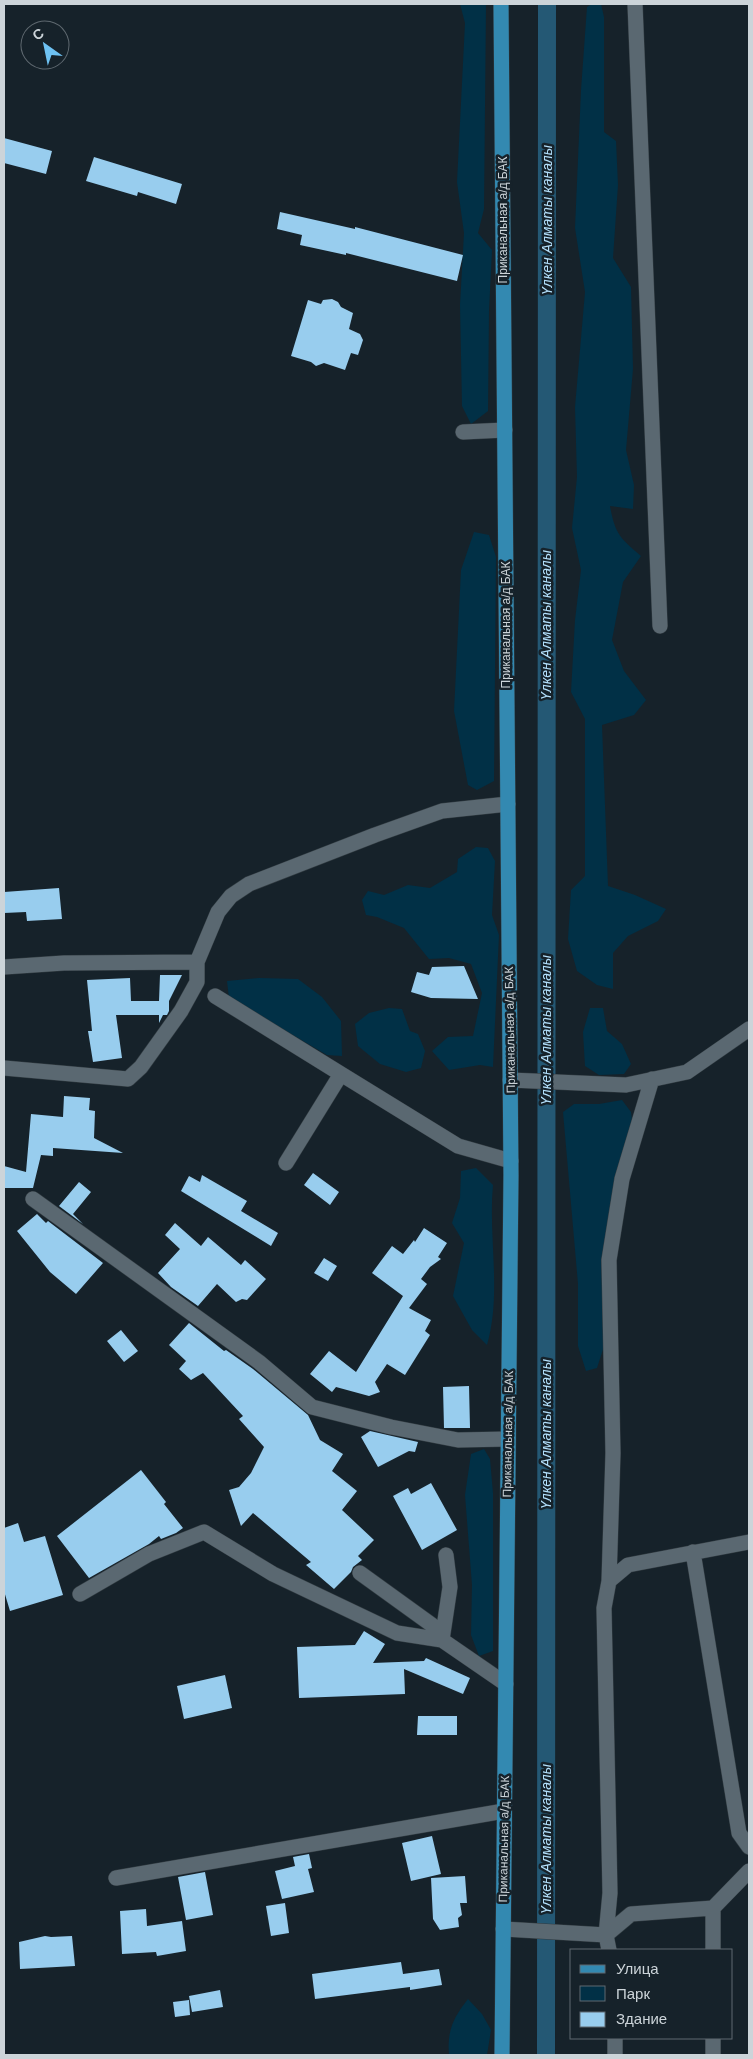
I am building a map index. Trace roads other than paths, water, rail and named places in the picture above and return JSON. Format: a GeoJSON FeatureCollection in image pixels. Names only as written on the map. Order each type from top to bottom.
{"type":"FeatureCollection","features":[{"type":"Feature","properties":{"kind":"main road","name":"Приканальная а/д БАК"},"geometry":{"type":"LineString","coordinates":[[501,4],[511,1080],[504,1811],[510,1929],[502,2055]]}},
{"type":"Feature","properties":{"kind":"street"},"geometry":{"type":"LineString","coordinates":[[635,4],[660,626]]}},
{"type":"Feature","properties":{"kind":"street"},"geometry":{"type":"LineString","coordinates":[[464,432],[505,430]]}},
{"type":"Feature","properties":{"kind":"street"},"geometry":{"type":"LineString","coordinates":[[4,1068],[128,1079],[141,1067],[181,1011],[197,982],[197,962],[218,912],[231,896],[250,884],[442,811],[508,804]]}},
{"type":"Feature","properties":{"kind":"street"},"geometry":{"type":"LineString","coordinates":[[4,967],[64,963],[197,962]]}},
{"type":"Feature","properties":{"kind":"street"},"geometry":{"type":"LineString","coordinates":[[215,996],[458,1146],[511,1161]]}},
{"type":"Feature","properties":{"kind":"street"},"geometry":{"type":"LineString","coordinates":[[511,1080],[626,1085],[687,1072],[749,1028]]}},
{"type":"Feature","properties":{"kind":"street"},"geometry":{"type":"LineString","coordinates":[[286,1164],[340,1074]]}},
{"type":"Feature","properties":{"kind":"street"},"geometry":{"type":"LineString","coordinates":[[609,1949],[606,1935],[610,1893],[604,1608],[609,1581],[612,1453],[609,1260],[622,1178],[652,1079]]}},
{"type":"Feature","properties":{"kind":"street"},"geometry":{"type":"LineString","coordinates":[[33,1199],[260,1362],[312,1407],[458,1440],[508,1439]]}},
{"type":"Feature","properties":{"kind":"street"},"geometry":{"type":"LineString","coordinates":[[80,1594],[149,1554],[204,1532],[273,1574],[397,1633],[442,1640]]}},
{"type":"Feature","properties":{"kind":"street"},"geometry":{"type":"LineString","coordinates":[[609,1581],[628,1565],[749,1542]]}},
{"type":"Feature","properties":{"kind":"street"},"geometry":{"type":"LineString","coordinates":[[693,1552],[739,1833],[749,1847]]}},
{"type":"Feature","properties":{"kind":"street"},"geometry":{"type":"LineString","coordinates":[[442,1640],[450,1586],[446,1555]]}},
{"type":"Feature","properties":{"kind":"street"},"geometry":{"type":"LineString","coordinates":[[360,1573],[432,1625],[442,1640],[506,1684]]}},
{"type":"Feature","properties":{"kind":"street"},"geometry":{"type":"LineString","coordinates":[[116,1878],[504,1811]]}},
{"type":"Feature","properties":{"kind":"street"},"geometry":{"type":"LineString","coordinates":[[510,1929],[606,1935],[631,1914],[713,1908],[749,1871]]}},
{"type":"Feature","properties":{"kind":"street"},"geometry":{"type":"LineString","coordinates":[[713,1908],[713,1949]]}},
{"type":"Feature","properties":{"kind":"street"},"geometry":{"type":"LineString","coordinates":[[615,2039],[615,2055]]}},
{"type":"Feature","properties":{"kind":"street"},"geometry":{"type":"LineString","coordinates":[[713,2039],[713,2055]]}},
{"type":"Feature","properties":{"kind":"waterway","name":"Үлкен Алматы каналы"},"geometry":{"type":"LineString","coordinates":[[546,2055],[547,4]]}}]}
